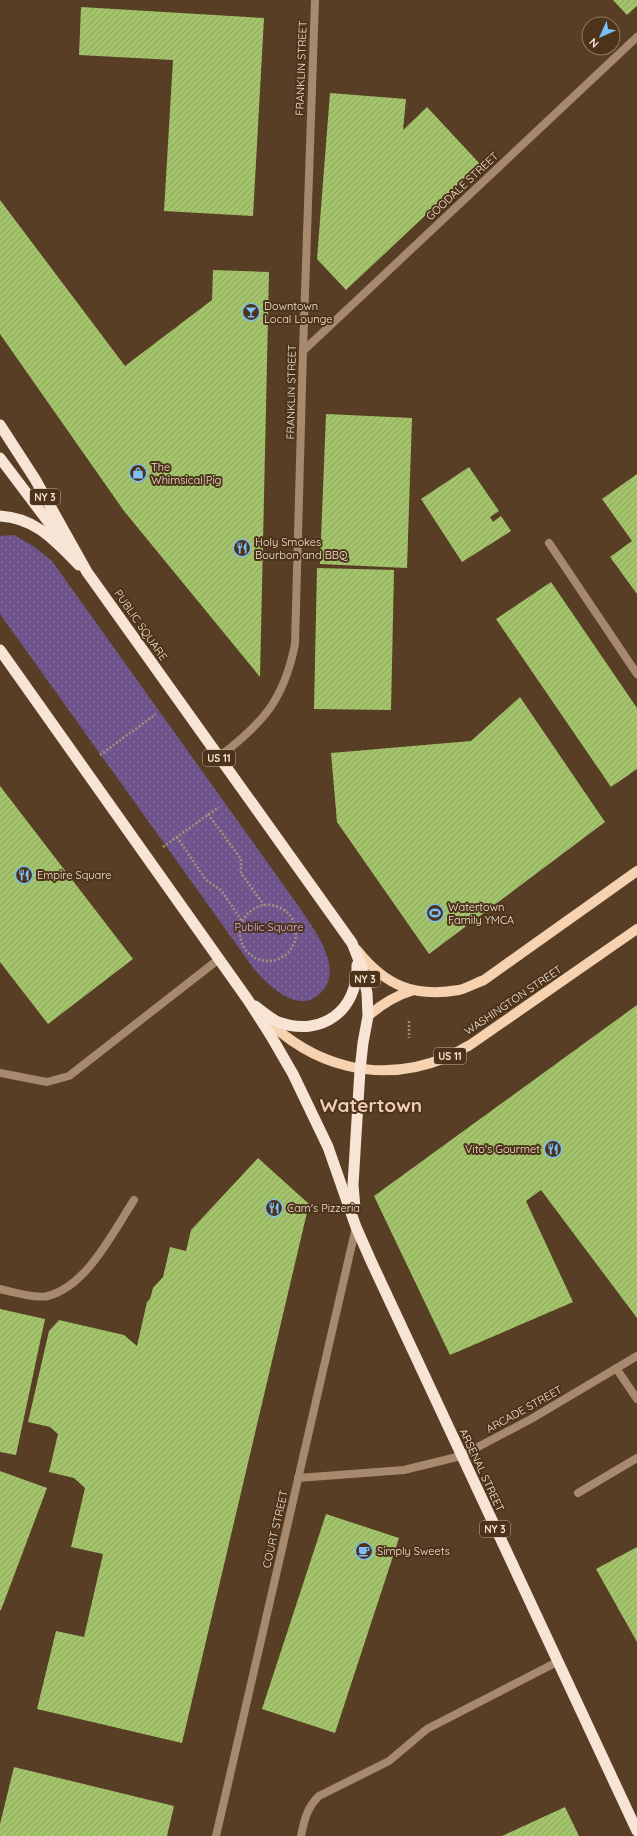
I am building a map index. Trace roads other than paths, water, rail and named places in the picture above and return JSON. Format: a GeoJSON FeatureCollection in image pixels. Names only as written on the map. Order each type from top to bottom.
{"type":"FeatureCollection","features":[{"type":"Feature","properties":{"kind":"highway","name":"PUBLIC SQUARE"},"geometry":{"type":"LineString","coordinates":[[0,425],[35,479],[87,572],[352,943],[362,968],[367,993],[368,1016],[362,1043],[353,1185],[356,1227]]}},
{"type":"Feature","properties":{"kind":"highway","name":"US 11"},"geometry":{"type":"LineString","coordinates":[[0,458],[87,572]]}},
{"type":"Feature","properties":{"kind":"highway"},"geometry":{"type":"LineString","coordinates":[[0,516],[14,517],[31,524],[49,536],[87,572]]}},
{"type":"Feature","properties":{"kind":"highway","name":"US 11"},"geometry":{"type":"LineString","coordinates":[[0,650],[248,1000]]}},
{"type":"Feature","properties":{"kind":"highway"},"geometry":{"type":"LineString","coordinates":[[248,1000],[277,1021],[292,1025],[310,1026],[326,1022],[340,1012],[344,1007],[351,997],[357,979],[357,960],[352,943]]}},
{"type":"Feature","properties":{"kind":"highway","name":"NY 3"},"geometry":{"type":"LineString","coordinates":[[248,1000],[294,1074],[328,1147],[356,1227]]}},
{"type":"Feature","properties":{"kind":"highway","name":"ARSENAL STREET"},"geometry":{"type":"LineString","coordinates":[[356,1227],[461,1456],[637,1831]]}},
{"type":"Feature","properties":{"kind":"main road","name":"US 11"},"geometry":{"type":"LineString","coordinates":[[352,943],[369,964],[390,982],[411,991],[438,992],[460,990],[484,980],[637,871]]}},
{"type":"Feature","properties":{"kind":"main road","name":"WASHINGTON STREET"},"geometry":{"type":"LineString","coordinates":[[248,1000],[275,1028],[306,1050],[337,1064],[360,1070],[397,1070],[419,1066],[446,1058],[470,1045],[637,929]]}},
{"type":"Feature","properties":{"kind":"main road"},"geometry":{"type":"LineString","coordinates":[[368,1016],[381,1005],[396,996],[411,991]]}},
{"type":"Feature","properties":{"kind":"street","name":"FRANKLIN STREET"},"geometry":{"type":"LineString","coordinates":[[219,757],[243,739],[262,720],[279,696],[290,670],[295,644],[314,0]]}},
{"type":"Feature","properties":{"kind":"street","name":"GOODALE STREET"},"geometry":{"type":"LineString","coordinates":[[303,351],[637,37]]}},
{"type":"Feature","properties":{"kind":"street"},"geometry":{"type":"LineString","coordinates":[[549,543],[637,674]]}},
{"type":"Feature","properties":{"kind":"street"},"geometry":{"type":"LineString","coordinates":[[0,1073],[47,1082],[69,1076],[219,959]]}},
{"type":"Feature","properties":{"kind":"street"},"geometry":{"type":"LineString","coordinates":[[0,1289],[20,1294],[47,1296],[66,1289],[79,1279],[96,1258],[134,1200]]}},
{"type":"Feature","properties":{"kind":"street","name":"COURT STREET"},"geometry":{"type":"LineString","coordinates":[[216,1836],[356,1227]]}},
{"type":"Feature","properties":{"kind":"street","name":"ARCADE STREET"},"geometry":{"type":"LineString","coordinates":[[298,1478],[404,1470],[461,1456],[531,1419],[637,1356]]}},
{"type":"Feature","properties":{"kind":"street"},"geometry":{"type":"LineString","coordinates":[[616,1368],[637,1399]]}},
{"type":"Feature","properties":{"kind":"street"},"geometry":{"type":"LineString","coordinates":[[578,1493],[637,1458]]}},
{"type":"Feature","properties":{"kind":"street"},"geometry":{"type":"LineString","coordinates":[[301,1836],[304,1819],[311,1803],[319,1796],[389,1761],[427,1729],[557,1662]]}},
{"type":"Feature","properties":{"kind":"place","name":"Downtown Local Lounge"},"geometry":{"type":"Point","coordinates":[251,312]}},
{"type":"Feature","properties":{"kind":"place","name":"The Whimsical Pig"},"geometry":{"type":"Point","coordinates":[138,473]}},
{"type":"Feature","properties":{"kind":"place","name":"Holy Smokes Bourbon and BBQ"},"geometry":{"type":"Point","coordinates":[242,548]}},
{"type":"Feature","properties":{"kind":"place","name":"Empire Square"},"geometry":{"type":"Point","coordinates":[24,875]}},
{"type":"Feature","properties":{"kind":"place","name":"Watertown Family YMCA"},"geometry":{"type":"Point","coordinates":[435,913]}},
{"type":"Feature","properties":{"kind":"place","name":"Vito's Gourmet"},"geometry":{"type":"Point","coordinates":[553,1149]}},
{"type":"Feature","properties":{"kind":"place","name":"Cam's Pizzeria"},"geometry":{"type":"Point","coordinates":[274,1208]}},
{"type":"Feature","properties":{"kind":"place","name":"Simply Sweets"},"geometry":{"type":"Point","coordinates":[364,1551]}},
{"type":"Feature","properties":{"kind":"district","name":"Watertown"},"geometry":{"type":"Point","coordinates":[371,1105]}},
{"type":"Feature","properties":{"kind":"park label","name":"Public Square"},"geometry":{"type":"Point","coordinates":[269,927]}}]}
